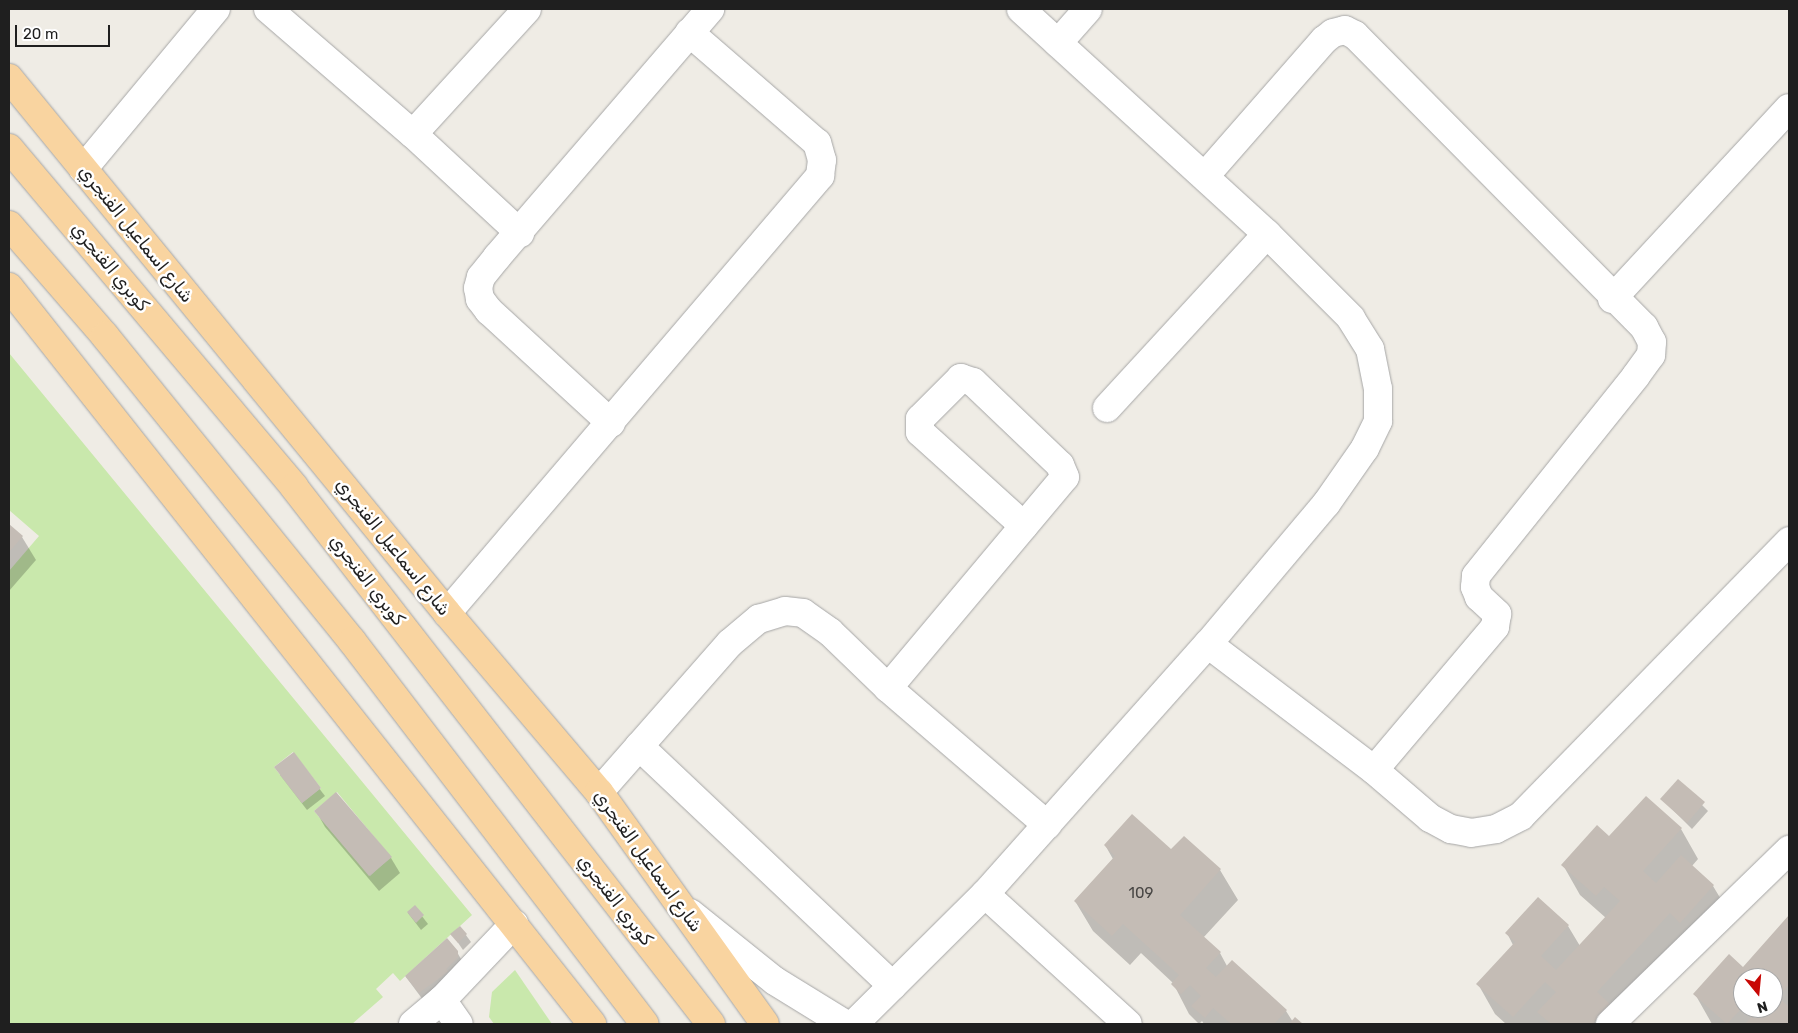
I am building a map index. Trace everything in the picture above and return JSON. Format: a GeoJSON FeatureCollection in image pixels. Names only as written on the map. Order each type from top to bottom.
{"type":"FeatureCollection","features":[{"type":"Feature","properties":{"kind":"main road","name":"شارع اسماعيل الفنجري"},"geometry":{"type":"LineString","coordinates":[[9,78],[447,613],[599,792],[765,1024]]}},
{"type":"Feature","properties":{"kind":"main road","name":"كوبري الفنجري"},"geometry":{"type":"LineString","coordinates":[[9,148],[294,487],[711,1024]]}},
{"type":"Feature","properties":{"kind":"main road"},"geometry":{"type":"LineString","coordinates":[[9,225],[104,336],[352,641],[645,1024]]}},
{"type":"Feature","properties":{"kind":"main road"},"geometry":{"type":"LineString","coordinates":[[9,287],[592,1024]]}},
{"type":"Feature","properties":{"kind":"street"},"geometry":{"type":"LineString","coordinates":[[83,169],[216,9]]}},
{"type":"Feature","properties":{"kind":"street"},"geometry":{"type":"LineString","coordinates":[[268,9],[413,134],[520,233]]}},
{"type":"Feature","properties":{"kind":"street"},"geometry":{"type":"LineString","coordinates":[[413,134],[527,9]]}},
{"type":"Feature","properties":{"kind":"street"},"geometry":{"type":"LineString","coordinates":[[611,423],[489,311],[480,299],[478,288],[481,277],[710,9]]}},
{"type":"Feature","properties":{"kind":"street"},"geometry":{"type":"LineString","coordinates":[[854,1024],[985,894],[1208,644],[1326,504],[1364,448],[1378,421],[1378,389],[1370,349],[1351,318],[1267,234],[1021,9]]}},
{"type":"Feature","properties":{"kind":"street"},"geometry":{"type":"LineString","coordinates":[[1058,43],[1088,9]]}},
{"type":"Feature","properties":{"kind":"street"},"geometry":{"type":"LineString","coordinates":[[1204,176],[1324,40],[1333,32],[1345,30],[1355,34],[1612,299],[1644,327],[1652,342],[1651,355],[1476,576],[1475,587],[1479,597],[1497,614],[1495,627],[1374,770]]}},
{"type":"Feature","properties":{"kind":"street"},"geometry":{"type":"LineString","coordinates":[[447,613],[820,176],[822,160],[817,143],[689,32]]}},
{"type":"Feature","properties":{"kind":"street"},"geometry":{"type":"LineString","coordinates":[[1612,299],[1789,108]]}},
{"type":"Feature","properties":{"kind":"street"},"geometry":{"type":"LineString","coordinates":[[1107,408],[1267,234]]}},
{"type":"Feature","properties":{"kind":"street"},"geometry":{"type":"LineString","coordinates":[[888,688],[1061,483],[1064,470],[973,382],[961,378],[920,419],[920,432],[1024,526]]}},
{"type":"Feature","properties":{"kind":"street"},"geometry":{"type":"LineString","coordinates":[[1208,644],[1374,770],[1430,818],[1451,829],[1471,833],[1496,829],[1521,816],[1789,540]]}},
{"type":"Feature","properties":{"kind":"street"},"geometry":{"type":"LineString","coordinates":[[599,792],[730,643],[759,619],[785,611],[803,613],[830,632],[888,688],[1047,825]]}},
{"type":"Feature","properties":{"kind":"street"},"geometry":{"type":"LineString","coordinates":[[639,746],[893,986]]}},
{"type":"Feature","properties":{"kind":"street"},"geometry":{"type":"LineString","coordinates":[[1623,1020],[1789,850]]}},
{"type":"Feature","properties":{"kind":"street"},"geometry":{"type":"LineString","coordinates":[[985,894],[1128,1024]]}},
{"type":"Feature","properties":{"kind":"street"},"geometry":{"type":"LineString","coordinates":[[680,905],[775,981],[844,1024]]}},
{"type":"Feature","properties":{"kind":"street"},"geometry":{"type":"LineString","coordinates":[[414,1024],[442,1000],[514,924]]}},
{"type":"Feature","properties":{"kind":"street"},"geometry":{"type":"LineString","coordinates":[[442,1000],[460,1024]]}},
{"type":"Feature","properties":{"kind":"green space"},"geometry":{"type":"Polygon","coordinates":[[[9,353],[472,915],[400,981],[393,973],[376,989],[383,997],[352,1024],[9,1024],[9,571],[39,536],[9,510],[9,353]],[[293,752],[274,767],[302,803],[321,788],[293,752]],[[337,792],[314,811],[370,876],[391,857],[337,792]]]}},
{"type":"Feature","properties":{"kind":"green space"},"geometry":{"type":"Polygon","coordinates":[[[515,970],[552,1024],[494,1024],[489,1017],[492,992],[515,970]]]}},
{"type":"Feature","properties":{"kind":"building"},"geometry":{"type":"Polygon","coordinates":[[[9,524],[23,536],[9,552],[9,524]]]}},
{"type":"Feature","properties":{"kind":"building"},"geometry":{"type":"Polygon","coordinates":[[[294,752],[321,788],[302,803],[274,767],[294,752]]]}},
{"type":"Feature","properties":{"kind":"building"},"geometry":{"type":"Polygon","coordinates":[[[1678,779],[1705,802],[1687,823],[1660,799],[1678,779]]]}},
{"type":"Feature","properties":{"kind":"building"},"geometry":{"type":"Polygon","coordinates":[[[336,792],[392,857],[369,876],[314,811],[336,792]]]}},
{"type":"Feature","properties":{"kind":"building"},"geometry":{"type":"Polygon","coordinates":[[[1646,796],[1682,828],[1643,871],[1656,883],[1681,855],[1714,885],[1680,923],[1670,913],[1597,992],[1611,1005],[1593,1024],[1551,1024],[1537,1012],[1556,992],[1545,982],[1513,1017],[1476,984],[1515,942],[1505,933],[1538,897],[1569,925],[1541,956],[1556,970],[1620,901],[1604,887],[1596,896],[1561,865],[1597,825],[1609,836],[1646,796]]]}},
{"type":"Feature","properties":{"kind":"building"},"geometry":{"type":"Polygon","coordinates":[[[1132,814],[1171,849],[1184,836],[1221,869],[1180,915],[1221,952],[1206,968],[1216,977],[1232,960],[1287,1010],[1274,1024],[1231,1024],[1213,1008],[1205,1018],[1191,1006],[1201,996],[1190,985],[1181,994],[1171,984],[1179,975],[1123,924],[1112,936],[1074,901],[1115,856],[1104,845],[1132,814]]]}},
{"type":"Feature","properties":{"kind":"building"},"geometry":{"type":"Polygon","coordinates":[[[415,905],[424,915],[416,923],[407,912],[415,905]]]}},
{"type":"Feature","properties":{"kind":"building"},"geometry":{"type":"Polygon","coordinates":[[[1789,915],[1789,985],[1783,992],[1783,968],[1733,968],[1733,1018],[1727,1024],[1693,994],[1729,954],[1743,967],[1789,915]]]}},
{"type":"Feature","properties":{"kind":"building"},"geometry":{"type":"Polygon","coordinates":[[[460,926],[467,934],[458,943],[450,934],[460,926]]]}},
{"type":"Feature","properties":{"kind":"building"},"geometry":{"type":"Polygon","coordinates":[[[447,938],[458,951],[458,957],[446,969],[449,971],[419,993],[405,976],[447,938]]]}},
{"type":"Feature","properties":{"kind":"building"},"geometry":{"type":"Polygon","coordinates":[[[1783,1002],[1789,1007],[1789,1024],[1745,1024],[1750,1018],[1783,1018],[1783,1002]]]}},
{"type":"Feature","properties":{"kind":"building"},"geometry":{"type":"Polygon","coordinates":[[[1295,1017],[1303,1024],[1289,1024],[1295,1017]]]}}]}
